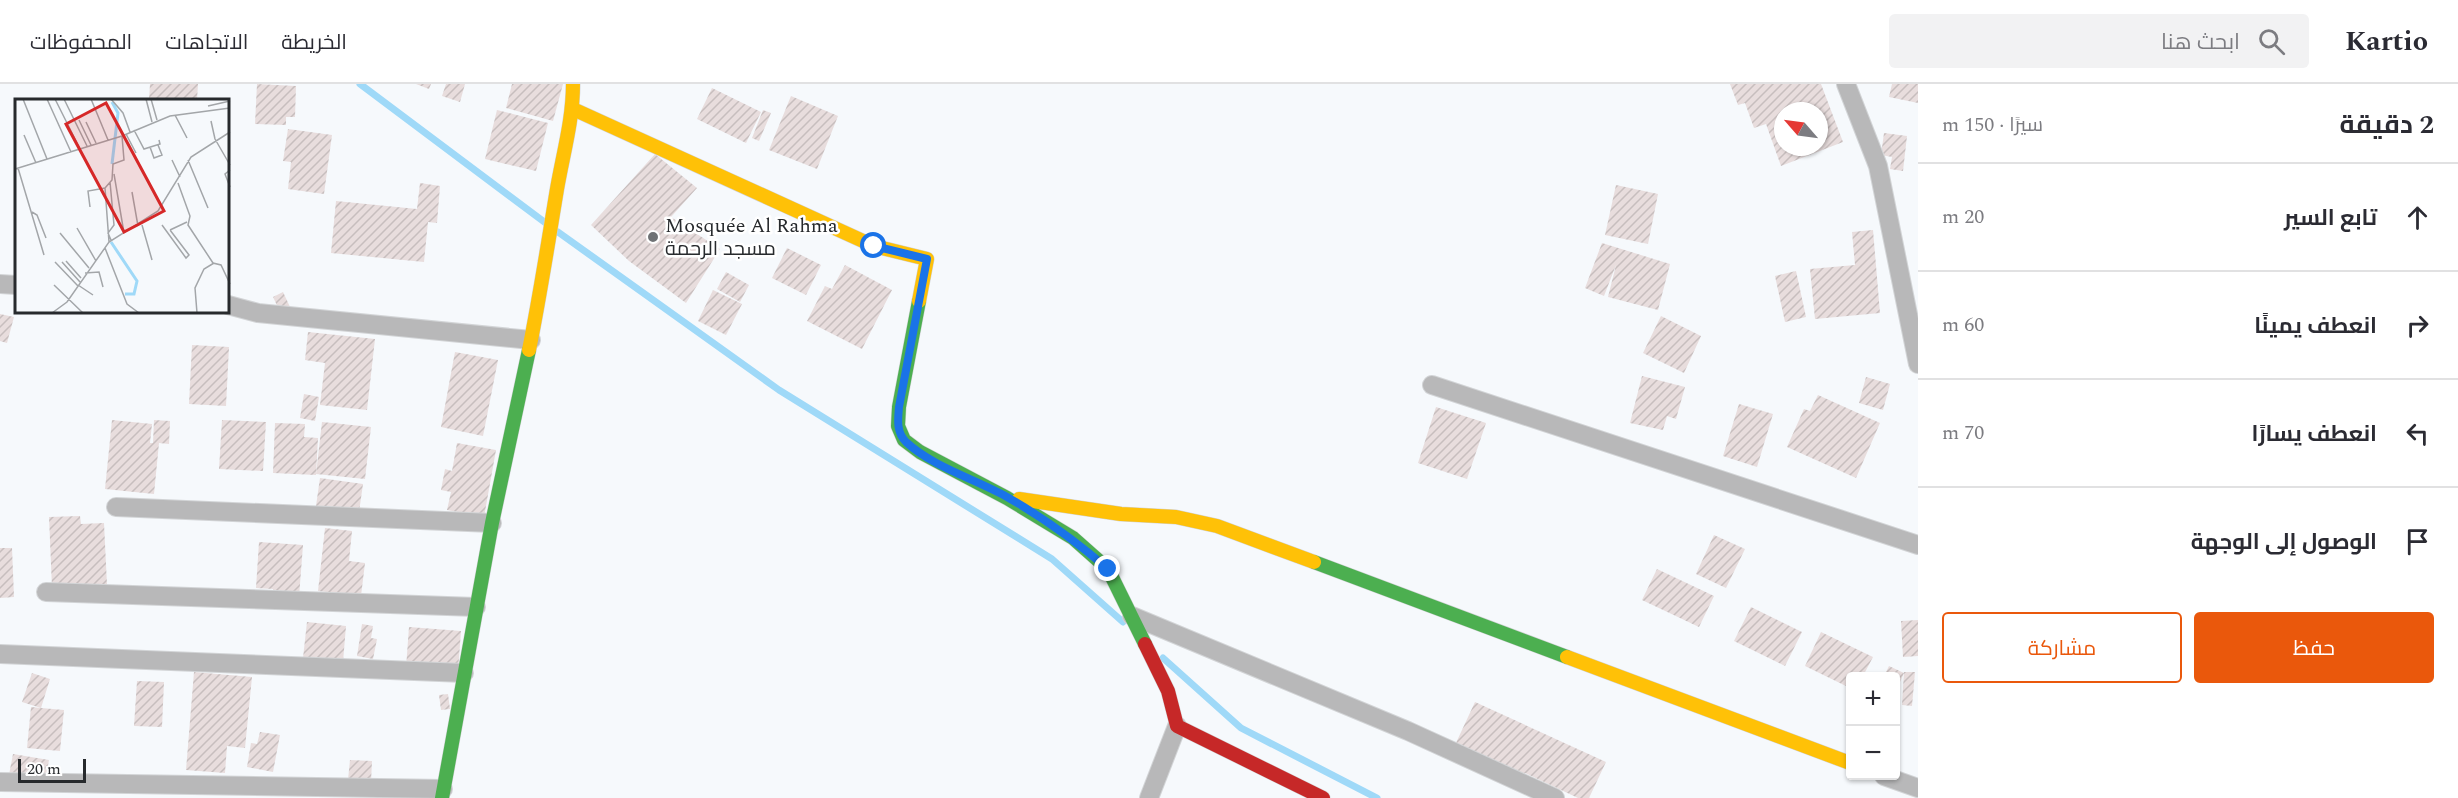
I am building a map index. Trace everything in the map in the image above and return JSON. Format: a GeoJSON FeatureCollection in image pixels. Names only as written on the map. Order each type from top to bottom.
{"type":"FeatureCollection","features":[{"type":"Feature","properties":{"kind":"street"},"geometry":{"type":"LineString","coordinates":[[0,782],[442,794],[492,524],[546,270],[556,189],[573,109],[573,84]]}},
{"type":"Feature","properties":{"kind":"street"},"geometry":{"type":"LineString","coordinates":[[1846,84],[1878,166],[1918,364]]}},
{"type":"Feature","properties":{"kind":"street"},"geometry":{"type":"LineString","coordinates":[[573,109],[874,246],[927,259],[899,407],[898,426],[904,440],[920,452],[1007,498],[1073,538],[1108,569],[1167,691],[1177,726],[1149,798]]}},
{"type":"Feature","properties":{"kind":"street"},"geometry":{"type":"LineString","coordinates":[[0,284],[15,285]]}},
{"type":"Feature","properties":{"kind":"street"},"geometry":{"type":"LineString","coordinates":[[230,306],[258,313],[531,340]]}},
{"type":"Feature","properties":{"kind":"street"},"geometry":{"type":"LineString","coordinates":[[1432,385],[1918,545]]}},
{"type":"Feature","properties":{"kind":"street"},"geometry":{"type":"LineString","coordinates":[[1007,498],[1120,514],[1176,517],[1217,526],[1846,761]]}},
{"type":"Feature","properties":{"kind":"street"},"geometry":{"type":"LineString","coordinates":[[116,507],[492,524]]}},
{"type":"Feature","properties":{"kind":"street"},"geometry":{"type":"LineString","coordinates":[[46,592],[476,607]]}},
{"type":"Feature","properties":{"kind":"street"},"geometry":{"type":"LineString","coordinates":[[1132,616],[1408,731],[1555,798]]}},
{"type":"Feature","properties":{"kind":"street"},"geometry":{"type":"LineString","coordinates":[[0,654],[464,673]]}},
{"type":"Feature","properties":{"kind":"street"},"geometry":{"type":"LineString","coordinates":[[1177,726],[1323,798]]}},
{"type":"Feature","properties":{"kind":"street"},"geometry":{"type":"LineString","coordinates":[[1895,780],[1918,788]]}},
{"type":"Feature","properties":{"kind":"building"},"geometry":{"type":"Polygon","coordinates":[[[150,84],[198,84],[197,99],[149,99],[150,84]]]}},
{"type":"Feature","properties":{"kind":"building"},"geometry":{"type":"Polygon","coordinates":[[[257,84],[296,86],[295,117],[286,117],[286,125],[255,124],[257,84]]]}},
{"type":"Feature","properties":{"kind":"building"},"geometry":{"type":"Polygon","coordinates":[[[416,84],[431,84],[429,89],[416,84]]]}},
{"type":"Feature","properties":{"kind":"building"},"geometry":{"type":"Polygon","coordinates":[[[446,84],[465,84],[460,102],[442,96],[446,84]]]}},
{"type":"Feature","properties":{"kind":"building"},"geometry":{"type":"Polygon","coordinates":[[[512,84],[563,84],[553,121],[506,108],[512,84]]]}},
{"type":"Feature","properties":{"kind":"building"},"geometry":{"type":"Polygon","coordinates":[[[1730,84],[1821,84],[1828,102],[1774,102],[1774,146],[1766,124],[1754,128],[1745,103],[1738,105],[1730,84]]]}},
{"type":"Feature","properties":{"kind":"building"},"geometry":{"type":"Polygon","coordinates":[[[1892,84],[1918,84],[1918,103],[1889,97],[1892,84]]]}},
{"type":"Feature","properties":{"kind":"building"},"geometry":{"type":"Polygon","coordinates":[[[712,88],[761,112],[746,143],[697,119],[712,88]]]}},
{"type":"Feature","properties":{"kind":"building"},"geometry":{"type":"Polygon","coordinates":[[[791,96],[838,116],[817,169],[769,150],[791,96]]]}},
{"type":"Feature","properties":{"kind":"building"},"geometry":{"type":"Polygon","coordinates":[[[1828,102],[1843,142],[1828,148],[1828,102]]]}},
{"type":"Feature","properties":{"kind":"building"},"geometry":{"type":"Polygon","coordinates":[[[497,110],[548,123],[536,171],[485,159],[497,110]]]}},
{"type":"Feature","properties":{"kind":"building"},"geometry":{"type":"Polygon","coordinates":[[[763,110],[771,113],[759,141],[752,138],[763,110]]]}},
{"type":"Feature","properties":{"kind":"building"},"geometry":{"type":"Polygon","coordinates":[[[288,129],[332,135],[324,194],[288,189],[291,162],[283,161],[288,129]]]}},
{"type":"Feature","properties":{"kind":"building"},"geometry":{"type":"Polygon","coordinates":[[[1884,133],[1907,136],[1903,171],[1890,169],[1892,157],[1881,155],[1884,133]]]}},
{"type":"Feature","properties":{"kind":"building","name":"Mosquée Al Rahma مسجد الرحمة"},"geometry":{"type":"Polygon","coordinates":[[[655,154],[697,188],[671,217],[720,249],[686,303],[629,261],[591,225],[655,154]]]}},
{"type":"Feature","properties":{"kind":"building"},"geometry":{"type":"Polygon","coordinates":[[[1777,156],[1807,156],[1781,166],[1777,156]]]}},
{"type":"Feature","properties":{"kind":"building"},"geometry":{"type":"Polygon","coordinates":[[[420,183],[440,186],[437,223],[428,222],[424,262],[331,253],[336,201],[417,209],[420,183]]]}},
{"type":"Feature","properties":{"kind":"building"},"geometry":{"type":"Polygon","coordinates":[[[1616,185],[1658,194],[1648,244],[1605,235],[1616,185]]]}},
{"type":"Feature","properties":{"kind":"building"},"geometry":{"type":"Polygon","coordinates":[[[1873,230],[1880,313],[1815,319],[1810,269],[1855,265],[1852,232],[1873,230]]]}},
{"type":"Feature","properties":{"kind":"building"},"geometry":{"type":"Polygon","coordinates":[[[1602,243],[1670,264],[1658,310],[1608,297],[1616,265],[1604,296],[1585,288],[1602,243]]]}},
{"type":"Feature","properties":{"kind":"building"},"geometry":{"type":"Polygon","coordinates":[[[787,248],[821,265],[806,295],[772,278],[787,248]]]}},
{"type":"Feature","properties":{"kind":"building"},"geometry":{"type":"Polygon","coordinates":[[[845,265],[892,290],[862,349],[807,321],[825,286],[832,289],[845,265]]]}},
{"type":"Feature","properties":{"kind":"building"},"geometry":{"type":"Polygon","coordinates":[[[1796,271],[1806,317],[1785,322],[1775,276],[1796,271]]]}},
{"type":"Feature","properties":{"kind":"building"},"geometry":{"type":"Polygon","coordinates":[[[726,272],[749,285],[740,302],[717,289],[726,272]]]}},
{"type":"Feature","properties":{"kind":"building"},"geometry":{"type":"Polygon","coordinates":[[[713,290],[742,304],[726,335],[698,321],[713,290]]]}},
{"type":"Feature","properties":{"kind":"building"},"geometry":{"type":"Polygon","coordinates":[[[283,292],[291,309],[281,314],[273,297],[283,292]]]}},
{"type":"Feature","properties":{"kind":"building"},"geometry":{"type":"Polygon","coordinates":[[[0,314],[14,317],[7,343],[0,341],[0,314]]]}},
{"type":"Feature","properties":{"kind":"building"},"geometry":{"type":"Polygon","coordinates":[[[1661,316],[1701,336],[1684,373],[1643,353],[1661,316]]]}},
{"type":"Feature","properties":{"kind":"building"},"geometry":{"type":"Polygon","coordinates":[[[308,332],[375,339],[367,410],[320,405],[325,363],[305,360],[308,332]]]}},
{"type":"Feature","properties":{"kind":"building"},"geometry":{"type":"Polygon","coordinates":[[[192,345],[229,347],[226,406],[189,404],[192,345]]]}},
{"type":"Feature","properties":{"kind":"building"},"geometry":{"type":"Polygon","coordinates":[[[455,352],[498,360],[483,436],[441,427],[455,352]]]}},
{"type":"Feature","properties":{"kind":"building"},"geometry":{"type":"Polygon","coordinates":[[[1642,376],[1685,387],[1676,419],[1667,416],[1663,430],[1630,423],[1642,376]]]}},
{"type":"Feature","properties":{"kind":"building"},"geometry":{"type":"Polygon","coordinates":[[[1866,377],[1890,384],[1883,410],[1859,403],[1866,377]]]}},
{"type":"Feature","properties":{"kind":"building"},"geometry":{"type":"Polygon","coordinates":[[[304,394],[319,397],[315,421],[300,418],[304,394]]]}},
{"type":"Feature","properties":{"kind":"building"},"geometry":{"type":"Polygon","coordinates":[[[1818,395],[1880,423],[1856,478],[1787,447],[1804,409],[1810,411],[1818,395]]]}},
{"type":"Feature","properties":{"kind":"building"},"geometry":{"type":"Polygon","coordinates":[[[1739,404],[1773,414],[1757,467],[1723,456],[1739,404]]]}},
{"type":"Feature","properties":{"kind":"building"},"geometry":{"type":"Polygon","coordinates":[[[1436,407],[1486,423],[1467,479],[1418,463],[1436,407]]]}},
{"type":"Feature","properties":{"kind":"building"},"geometry":{"type":"Polygon","coordinates":[[[112,420],[152,424],[150,443],[153,443],[154,420],[170,421],[169,444],[159,443],[154,494],[105,489],[112,420]]]}},
{"type":"Feature","properties":{"kind":"building"},"geometry":{"type":"Polygon","coordinates":[[[222,420],[266,422],[263,471],[219,469],[222,420]]]}},
{"type":"Feature","properties":{"kind":"building"},"geometry":{"type":"Polygon","coordinates":[[[322,422],[371,427],[365,479],[316,474],[322,422]]]}},
{"type":"Feature","properties":{"kind":"building"},"geometry":{"type":"Polygon","coordinates":[[[275,423],[305,424],[304,437],[318,438],[316,475],[273,473],[275,423]]]}},
{"type":"Feature","properties":{"kind":"building"},"geometry":{"type":"Polygon","coordinates":[[[457,443],[496,450],[484,517],[447,510],[451,492],[441,490],[445,469],[452,471],[457,443]]]}},
{"type":"Feature","properties":{"kind":"building"},"geometry":{"type":"Polygon","coordinates":[[[320,478],[363,484],[358,519],[315,513],[320,478]]]}},
{"type":"Feature","properties":{"kind":"building"},"geometry":{"type":"Polygon","coordinates":[[[80,516],[81,524],[104,523],[107,585],[52,588],[49,517],[80,516]]]}},
{"type":"Feature","properties":{"kind":"building"},"geometry":{"type":"Polygon","coordinates":[[[325,528],[352,531],[349,561],[365,563],[361,596],[318,591],[325,528]]]}},
{"type":"Feature","properties":{"kind":"building"},"geometry":{"type":"Polygon","coordinates":[[[1714,535],[1745,549],[1726,588],[1696,574],[1714,535]]]}},
{"type":"Feature","properties":{"kind":"building"},"geometry":{"type":"Polygon","coordinates":[[[259,542],[303,545],[299,597],[273,596],[273,589],[256,588],[259,542]]]}},
{"type":"Feature","properties":{"kind":"building"},"geometry":{"type":"Polygon","coordinates":[[[0,548],[12,548],[14,597],[0,598],[0,548]]]}},
{"type":"Feature","properties":{"kind":"building"},"geometry":{"type":"Polygon","coordinates":[[[1657,569],[1714,596],[1699,627],[1642,600],[1657,569]]]}},
{"type":"Feature","properties":{"kind":"building"},"geometry":{"type":"Polygon","coordinates":[[[1751,607],[1802,632],[1785,666],[1734,641],[1751,607]]]}},
{"type":"Feature","properties":{"kind":"building"},"geometry":{"type":"Polygon","coordinates":[[[1918,620],[1918,656],[1903,657],[1901,621],[1918,620]]]}},
{"type":"Feature","properties":{"kind":"building"},"geometry":{"type":"Polygon","coordinates":[[[307,622],[346,626],[343,662],[303,658],[307,622]]]}},
{"type":"Feature","properties":{"kind":"building"},"geometry":{"type":"Polygon","coordinates":[[[362,624],[373,626],[371,638],[377,639],[373,659],[357,656],[362,624]]]}},
{"type":"Feature","properties":{"kind":"building"},"geometry":{"type":"Polygon","coordinates":[[[409,627],[461,631],[458,671],[406,668],[409,627]]]}},
{"type":"Feature","properties":{"kind":"building"},"geometry":{"type":"Polygon","coordinates":[[[1821,632],[1873,657],[1865,672],[1846,672],[1846,686],[1805,666],[1821,632]]]}},
{"type":"Feature","properties":{"kind":"building"},"geometry":{"type":"Polygon","coordinates":[[[1889,666],[1904,673],[1900,682],[1900,672],[1886,672],[1889,666]]]}},
{"type":"Feature","properties":{"kind":"building"},"geometry":{"type":"Polygon","coordinates":[[[194,672],[252,677],[245,748],[227,746],[225,773],[186,770],[194,672]]]}},
{"type":"Feature","properties":{"kind":"building"},"geometry":{"type":"Polygon","coordinates":[[[1904,672],[1915,672],[1912,706],[1902,705],[1904,672]]]}},
{"type":"Feature","properties":{"kind":"building"},"geometry":{"type":"Polygon","coordinates":[[[32,673],[50,679],[41,708],[22,702],[32,673]]]}},
{"type":"Feature","properties":{"kind":"building"},"geometry":{"type":"Polygon","coordinates":[[[137,681],[164,682],[162,727],[134,726],[137,681]]]}},
{"type":"Feature","properties":{"kind":"building"},"geometry":{"type":"Polygon","coordinates":[[[448,694],[450,709],[441,710],[439,695],[448,694]]]}},
{"type":"Feature","properties":{"kind":"building"},"geometry":{"type":"Polygon","coordinates":[[[1475,702],[1606,762],[1589,798],[1578,798],[1525,773],[1523,777],[1455,745],[1475,702]]]}},
{"type":"Feature","properties":{"kind":"building"},"geometry":{"type":"Polygon","coordinates":[[[31,707],[64,710],[60,751],[27,748],[31,707]]]}},
{"type":"Feature","properties":{"kind":"building"},"geometry":{"type":"Polygon","coordinates":[[[260,732],[280,735],[273,772],[247,767],[251,743],[257,744],[260,732]]]}},
{"type":"Feature","properties":{"kind":"building"},"geometry":{"type":"Polygon","coordinates":[[[13,754],[49,760],[45,781],[9,775],[13,754]]]}},
{"type":"Feature","properties":{"kind":"building"},"geometry":{"type":"Polygon","coordinates":[[[350,760],[372,761],[371,782],[348,780],[350,760]]]}},
{"type":"Feature","properties":{"kind":"waterway"},"geometry":{"type":"LineString","coordinates":[[360,84],[547,224]]}},
{"type":"Feature","properties":{"kind":"waterway"},"geometry":{"type":"LineString","coordinates":[[558,232],[779,390],[1052,559],[1123,622]]}},
{"type":"Feature","properties":{"kind":"waterway"},"geometry":{"type":"LineString","coordinates":[[1163,658],[1241,728],[1377,798]]}},
{"type":"Feature","properties":{"kind":"traffic: fast"},"geometry":{"type":"LineString","coordinates":[[919,301],[899,407],[898,426],[904,440],[920,452],[1007,498],[1073,538],[1108,569],[1145,644]]}},
{"type":"Feature","properties":{"kind":"traffic: fast"},"geometry":{"type":"LineString","coordinates":[[442,798],[492,523],[529,350]]}},
{"type":"Feature","properties":{"kind":"traffic: fast"},"geometry":{"type":"LineString","coordinates":[[1314,562],[1567,657]]}},
{"type":"Feature","properties":{"kind":"traffic: slow"},"geometry":{"type":"LineString","coordinates":[[529,350],[570,124],[573,84]]}},
{"type":"Feature","properties":{"kind":"traffic: slow"},"geometry":{"type":"LineString","coordinates":[[573,109],[874,246],[927,259],[919,301]]}},
{"type":"Feature","properties":{"kind":"traffic: slow"},"geometry":{"type":"LineString","coordinates":[[1019,499],[1121,514],[1176,517],[1217,526],[1314,562]]}},
{"type":"Feature","properties":{"kind":"traffic: slow"},"geometry":{"type":"LineString","coordinates":[[1567,657],[1846,762]]}},
{"type":"Feature","properties":{"kind":"traffic: jam"},"geometry":{"type":"LineString","coordinates":[[1145,644],[1168,691],[1177,726],[1323,798]]}},
{"type":"Feature","properties":{"kind":"place","name":"Mosquée Al Rahma مسجد الرحمة"},"geometry":{"type":"Point","coordinates":[653,237]}},
{"type":"Feature","properties":{"kind":"route"},"geometry":{"type":"LineString","coordinates":[[874,246],[927,259],[899,407],[898,426],[904,440],[920,452],[1007,498],[1073,538],[1108,569]]}}]}
